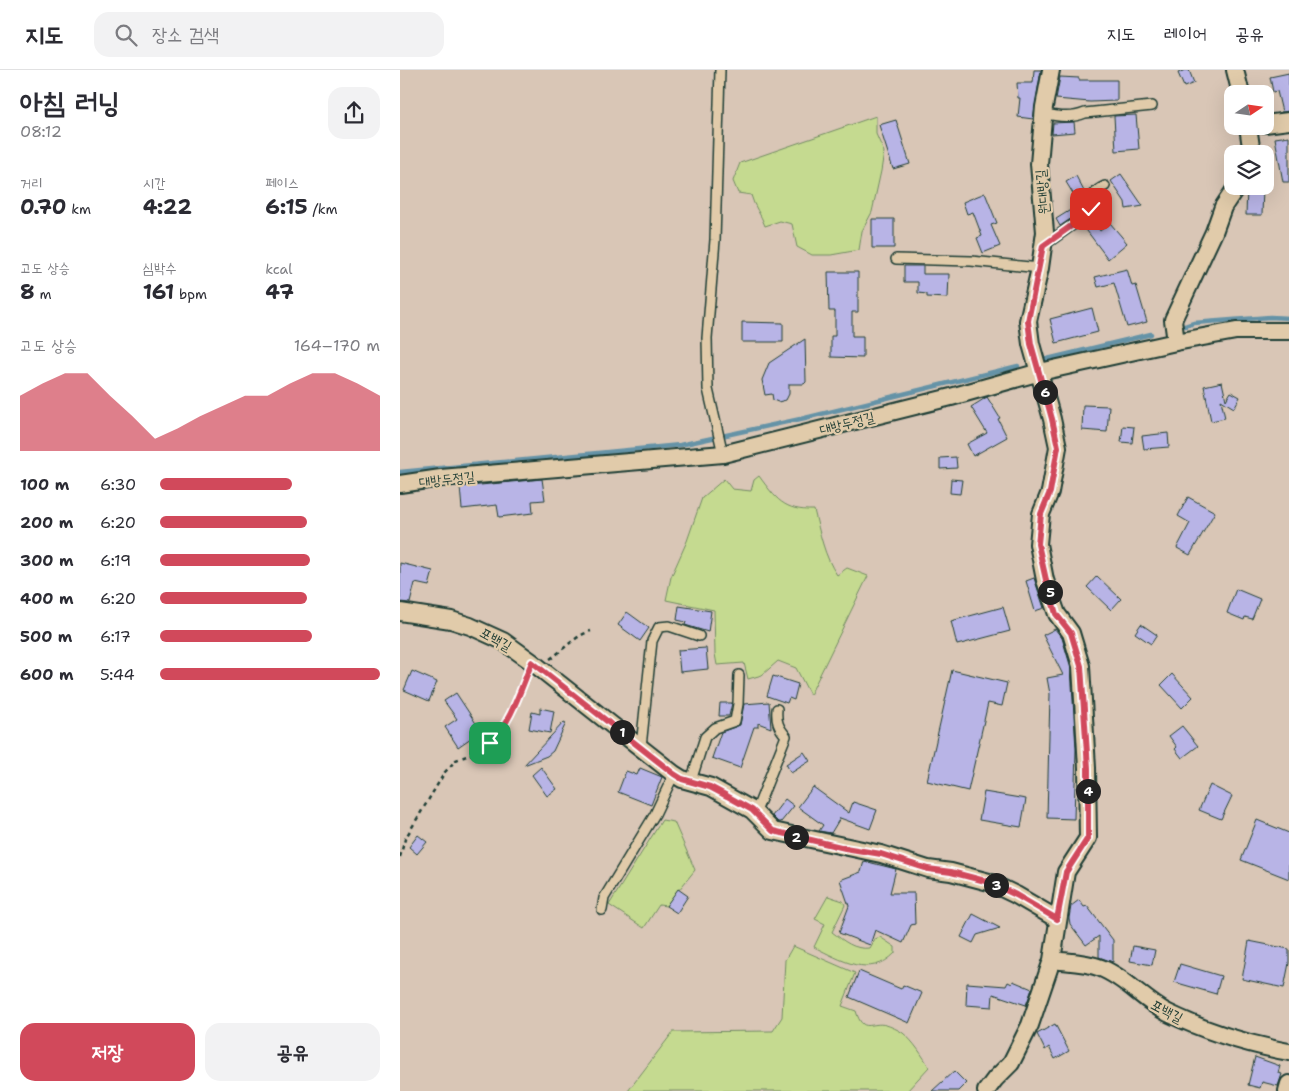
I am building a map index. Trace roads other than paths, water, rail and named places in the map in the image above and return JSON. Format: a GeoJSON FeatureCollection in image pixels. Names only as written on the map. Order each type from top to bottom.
{"type":"FeatureCollection","features":[{"type":"Feature","properties":{"kind":"street","name":"원대방길"},"geometry":{"type":"LineString","coordinates":[[1040,372],[1031,344],[1028,321],[1040,268],[1045,232],[1039,164],[1043,114],[1051,70]]}},
{"type":"Feature","properties":{"kind":"street"},"geometry":{"type":"LineString","coordinates":[[1235,70],[1239,85]]}},
{"type":"Feature","properties":{"kind":"street"},"geometry":{"type":"LineString","coordinates":[[1274,123],[1289,121]]}},
{"type":"Feature","properties":{"kind":"street"},"geometry":{"type":"LineString","coordinates":[[1176,342],[1173,320],[1214,232],[1223,207],[1231,195]]}},
{"type":"Feature","properties":{"kind":"street","name":"대방두정길"},"geometry":{"type":"LineString","coordinates":[[400,484],[722,449],[942,399],[1040,372],[1176,342],[1236,331],[1289,331]]}},
{"type":"Feature","properties":{"kind":"street"},"geometry":{"type":"LineString","coordinates":[[986,1091],[994,1079],[1011,1063],[1030,1025],[1052,960],[1057,919],[1066,872],[1088,838],[1088,768],[1081,666],[1071,633],[1056,614],[1038,544],[1041,514],[1050,492],[1058,447],[1040,372]]}},
{"type":"Feature","properties":{"kind":"street","name":"포백길"},"geometry":{"type":"LineString","coordinates":[[400,612],[470,626],[503,641],[674,774],[719,791],[755,814],[773,831],[786,836],[881,854],[928,869],[951,872],[989,882],[1057,919]]}},
{"type":"Feature","properties":{"kind":"street","name":"포백길"},"geometry":{"type":"LineString","coordinates":[[1052,960],[1090,964],[1103,968],[1166,1012],[1213,1032],[1245,1042],[1289,1052]]}},
{"type":"Feature","properties":{"kind":"street"},"geometry":{"type":"LineString","coordinates":[[1287,1091],[1289,1084]]}},
{"type":"Feature","properties":{"kind":"lane"},"geometry":{"type":"LineString","coordinates":[[720,70],[715,240],[707,338],[708,389],[722,449]]}},
{"type":"Feature","properties":{"kind":"lane"},"geometry":{"type":"LineString","coordinates":[[1043,114],[1056,117],[1076,117],[1085,113],[1152,106]]}},
{"type":"Feature","properties":{"kind":"lane"},"geometry":{"type":"LineString","coordinates":[[1043,246],[1088,214],[1095,190],[1105,186]]}},
{"type":"Feature","properties":{"kind":"lane"},"geometry":{"type":"LineString","coordinates":[[896,260],[980,262],[1040,268]]}},
{"type":"Feature","properties":{"kind":"lane"},"geometry":{"type":"LineString","coordinates":[[641,747],[652,641],[659,627],[669,626],[699,636]]}},
{"type":"Feature","properties":{"kind":"lane"},"geometry":{"type":"LineString","coordinates":[[691,781],[705,737],[716,728],[734,721],[738,704],[739,674]]}},
{"type":"Feature","properties":{"kind":"lane"},"geometry":{"type":"LineString","coordinates":[[755,814],[786,736],[778,727],[777,709]]}},
{"type":"Feature","properties":{"kind":"lane"},"geometry":{"type":"LineString","coordinates":[[602,910],[604,898],[655,814],[674,774]]}},
{"type":"Feature","properties":{"kind":"waterway"},"geometry":{"type":"LineString","coordinates":[[1185,326],[1194,323],[1270,317],[1289,318]]}},
{"type":"Feature","properties":{"kind":"waterway"},"geometry":{"type":"LineString","coordinates":[[1043,360],[1151,334]]}},
{"type":"Feature","properties":{"kind":"waterway"},"geometry":{"type":"LineString","coordinates":[[400,472],[680,445],[805,418],[1018,366]]}}]}
